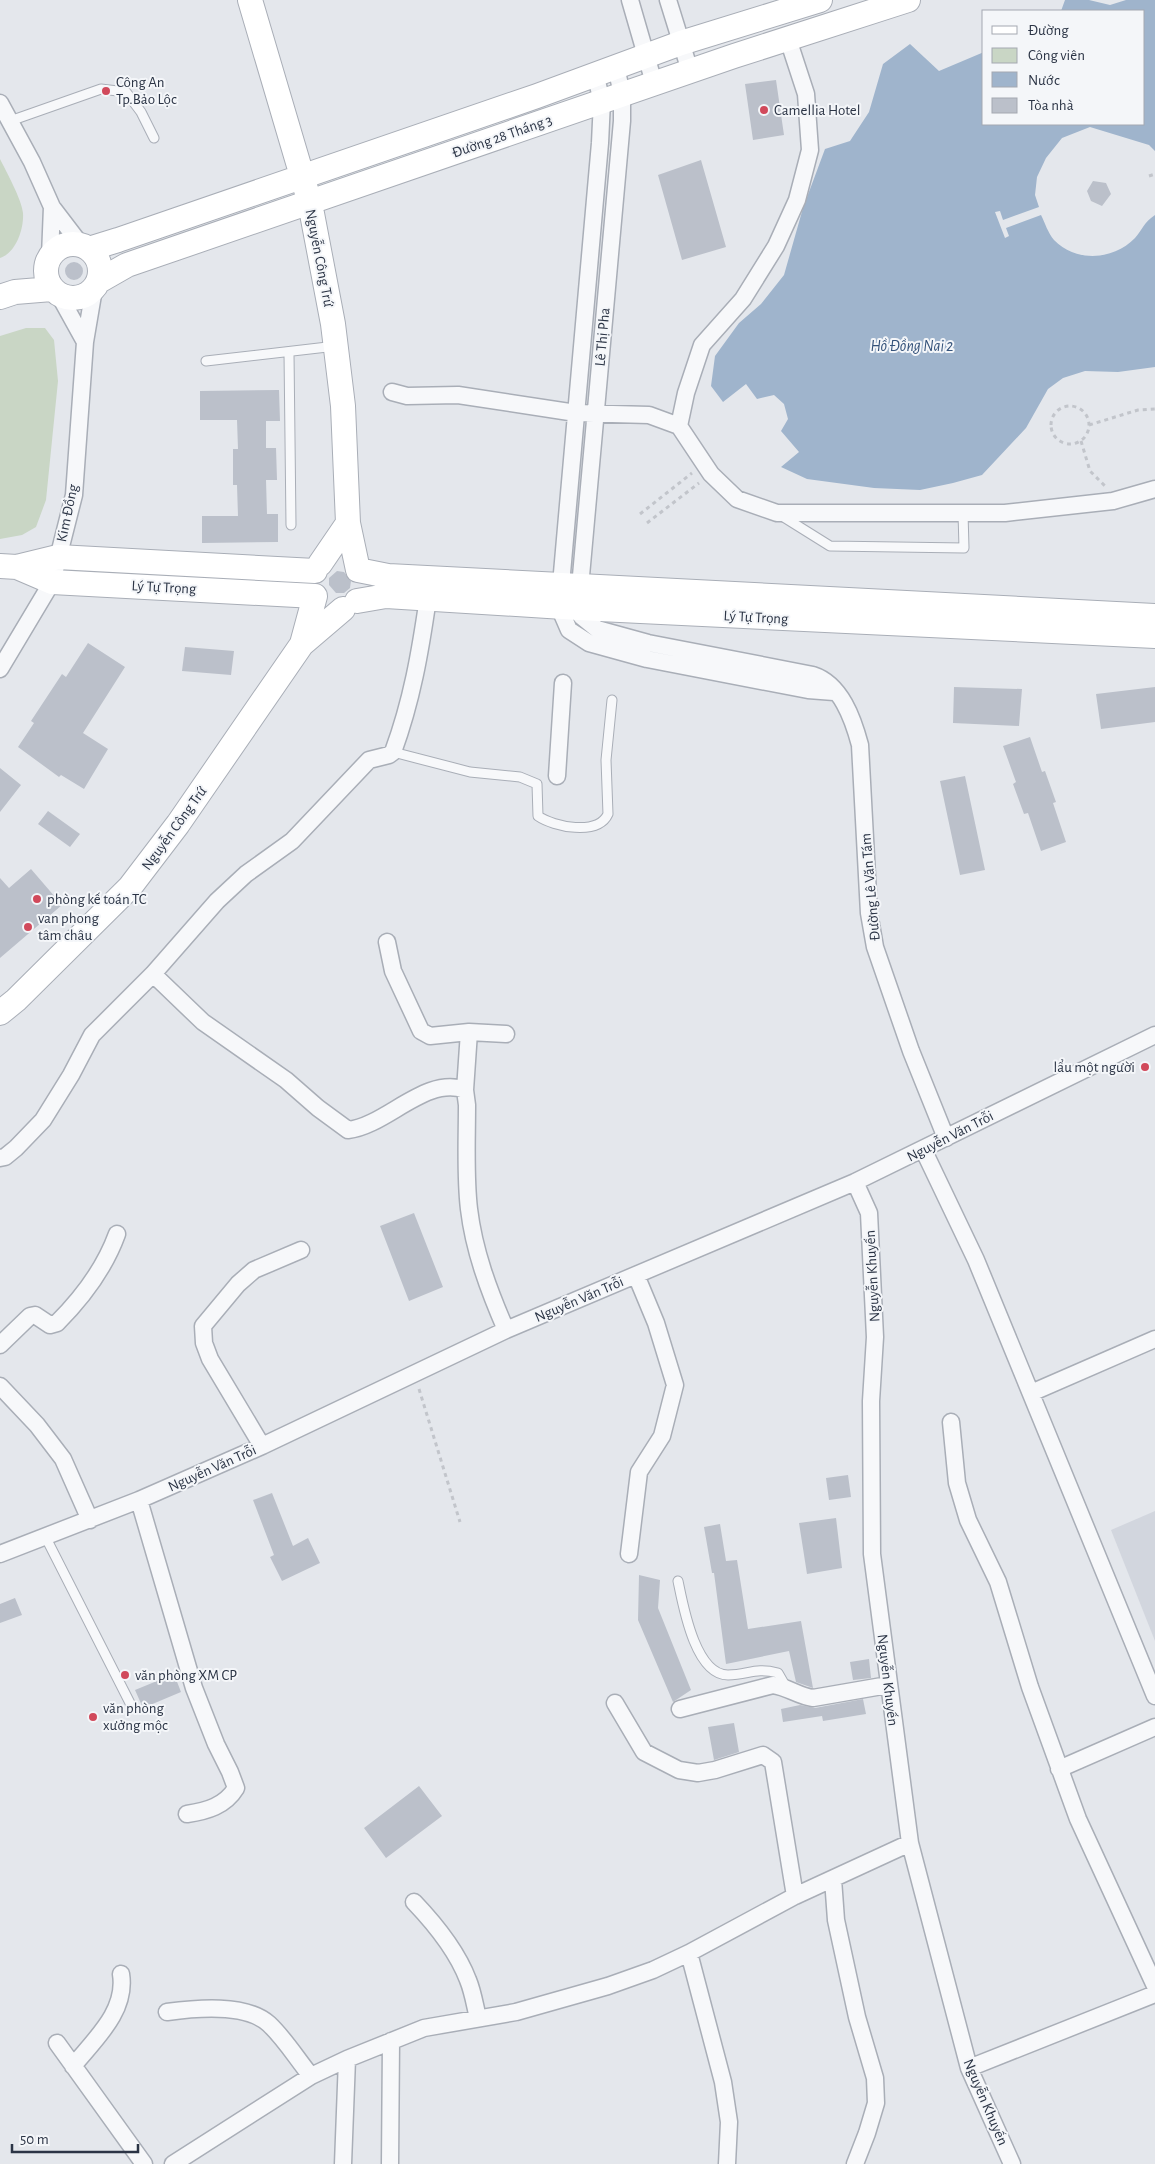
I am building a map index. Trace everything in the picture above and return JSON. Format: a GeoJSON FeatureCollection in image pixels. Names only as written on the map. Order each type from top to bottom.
{"type":"FeatureCollection","features":[{"type":"Feature","properties":{"kind":"street","name":"Nguyễn Công Trứ"},"geometry":{"type":"LineString","coordinates":[[250,0],[310,203],[336,346],[343,406],[348,523],[358,570]]}},
{"type":"Feature","properties":{"kind":"street"},"geometry":{"type":"LineString","coordinates":[[630,0],[654,83]]}},
{"type":"Feature","properties":{"kind":"street"},"geometry":{"type":"LineString","coordinates":[[668,0],[690,71]]}},
{"type":"Feature","properties":{"kind":"street","name":"Đường 28 Tháng 3"},"geometry":{"type":"LineString","coordinates":[[85,247],[118,240],[303,177],[681,43],[820,0]]}},
{"type":"Feature","properties":{"kind":"street","name":"Đường 28 Tháng 3"},"geometry":{"type":"LineString","coordinates":[[97,285],[127,265],[654,83],[788,39],[867,6],[908,0]]}},
{"type":"Feature","properties":{"kind":"street"},"geometry":{"type":"LineString","coordinates":[[679,426],[686,394],[702,345],[743,299],[776,246],[797,200],[810,150],[806,94],[788,39]]}},
{"type":"Feature","properties":{"kind":"street"},"geometry":{"type":"LineString","coordinates":[[570,597],[576,413],[600,143],[612,98],[606,70]]}},
{"type":"Feature","properties":{"kind":"street","name":"Lê Thị Pha"},"geometry":{"type":"LineString","coordinates":[[570,597],[596,412],[618,168],[612,98],[606,70]]}},
{"type":"Feature","properties":{"kind":"street"},"geometry":{"type":"LineString","coordinates":[[0,103],[52,207],[99,262],[97,285],[87,296],[78,299],[68,299],[52,278]]}},
{"type":"Feature","properties":{"kind":"street"},"geometry":{"type":"LineString","coordinates":[[52,207],[52,278],[85,342]]}},
{"type":"Feature","properties":{"kind":"street"},"geometry":{"type":"LineString","coordinates":[[8,295],[52,278],[64,246],[85,247]]}},
{"type":"Feature","properties":{"kind":"street","name":"Kim Đồng"},"geometry":{"type":"LineString","coordinates":[[0,669],[52,582],[74,495],[85,342],[97,285]]}},
{"type":"Feature","properties":{"kind":"street"},"geometry":{"type":"LineString","coordinates":[[392,392],[407,396],[458,395],[576,413],[596,412],[649,415],[679,426],[708,468],[737,499],[777,513],[1005,513],[1113,501],[1155,489]]}},
{"type":"Feature","properties":{"kind":"street"},"geometry":{"type":"LineString","coordinates":[[317,568],[336,558],[352,563],[358,570],[363,586],[350,605],[326,607],[314,596],[312,580],[317,568],[348,523]]}},
{"type":"Feature","properties":{"kind":"street","name":"Lý Tự Trọng"},"geometry":{"type":"LineString","coordinates":[[8,566],[58,557],[317,568]]}},
{"type":"Feature","properties":{"kind":"street","name":"Lý Tự Trọng"},"geometry":{"type":"LineString","coordinates":[[8,566],[52,582],[314,596]]}},
{"type":"Feature","properties":{"kind":"street","name":"Lý Tự Trọng"},"geometry":{"type":"LineString","coordinates":[[358,570],[388,576],[570,597],[1155,636]]}},
{"type":"Feature","properties":{"kind":"street","name":"Nguyễn Công Trứ"},"geometry":{"type":"LineString","coordinates":[[302,644],[314,596]]}},
{"type":"Feature","properties":{"kind":"street","name":"Lý Tự Trọng"},"geometry":{"type":"LineString","coordinates":[[350,605],[386,596],[428,598],[570,597],[1155,616]]}},
{"type":"Feature","properties":{"kind":"street","name":"Đường Lê Văn Tám"},"geometry":{"type":"LineString","coordinates":[[570,597],[569,630],[589,643],[647,659],[720,674],[808,690],[834,692],[844,702],[853,720],[860,744],[869,913],[875,947],[911,1051],[946,1138]]}},
{"type":"Feature","properties":{"kind":"street"},"geometry":{"type":"LineString","coordinates":[[0,1158],[5,1157],[16,1148],[43,1120],[71,1075],[92,1035],[153,974],[217,901],[246,874],[292,841],[369,760],[389,755],[393,752],[408,713],[416,676],[428,598]]}},
{"type":"Feature","properties":{"kind":"street","name":"Nguyễn Công Trứ"},"geometry":{"type":"LineString","coordinates":[[0,1013],[16,1000],[130,887],[178,824],[302,644],[350,605]]}},
{"type":"Feature","properties":{"kind":"street"},"geometry":{"type":"LineString","coordinates":[[557,776],[563,683]]}},
{"type":"Feature","properties":{"kind":"street"},"geometry":{"type":"LineString","coordinates":[[387,942],[394,971],[421,1031],[430,1036],[469,1032],[506,1034]]}},
{"type":"Feature","properties":{"kind":"street"},"geometry":{"type":"LineString","coordinates":[[153,974],[203,1022],[286,1080],[318,1108],[348,1130],[369,1123],[428,1092],[448,1087],[465,1090]]}},
{"type":"Feature","properties":{"kind":"street"},"geometry":{"type":"LineString","coordinates":[[469,1032],[465,1090],[468,1105],[469,1209],[476,1250],[491,1297],[506,1330]]}},
{"type":"Feature","properties":{"kind":"street","name":"Nguyễn Văn Trỗi"},"geometry":{"type":"LineString","coordinates":[[0,1554],[46,1538],[139,1500],[262,1446],[506,1330],[855,1182],[924,1150],[1155,1035]]}},
{"type":"Feature","properties":{"kind":"street"},"geometry":{"type":"LineString","coordinates":[[924,1150],[976,1260],[1155,1696]]}},
{"type":"Feature","properties":{"kind":"street","name":"Nguyễn Khuyến"},"geometry":{"type":"LineString","coordinates":[[855,1182],[869,1214],[875,1337],[871,1401],[872,1554],[910,1843],[969,2068],[1012,2164]]}},
{"type":"Feature","properties":{"kind":"street"},"geometry":{"type":"LineString","coordinates":[[0,1345],[30,1316],[34,1315],[50,1326],[57,1323],[99,1272],[117,1234]]}},
{"type":"Feature","properties":{"kind":"street"},"geometry":{"type":"LineString","coordinates":[[262,1446],[210,1359],[204,1343],[203,1326],[238,1284],[254,1270],[301,1250]]}},
{"type":"Feature","properties":{"kind":"street"},"geometry":{"type":"LineString","coordinates":[[629,1554],[639,1472],[662,1436],[676,1385],[656,1323],[636,1275]]}},
{"type":"Feature","properties":{"kind":"street"},"geometry":{"type":"LineString","coordinates":[[1030,1393],[1155,1339]]}},
{"type":"Feature","properties":{"kind":"street"},"geometry":{"type":"LineString","coordinates":[[0,1386],[37,1426],[63,1459],[90,1520]]}},
{"type":"Feature","properties":{"kind":"street"},"geometry":{"type":"LineString","coordinates":[[951,1422],[957,1482],[968,1520],[998,1582],[1030,1687],[1078,1819],[1155,1986]]}},
{"type":"Feature","properties":{"kind":"street"},"geometry":{"type":"LineString","coordinates":[[139,1500],[194,1688],[236,1788],[231,1797],[219,1805],[203,1812],[187,1814]]}},
{"type":"Feature","properties":{"kind":"street"},"geometry":{"type":"LineString","coordinates":[[680,1708],[773,1685],[786,1687],[801,1696],[813,1698],[888,1685]]}},
{"type":"Feature","properties":{"kind":"street"},"geometry":{"type":"LineString","coordinates":[[615,1702],[644,1752],[679,1770],[698,1773],[715,1770],[763,1755],[774,1762],[794,1896]]}},
{"type":"Feature","properties":{"kind":"street"},"geometry":{"type":"LineString","coordinates":[[1059,1769],[1155,1727]]}},
{"type":"Feature","properties":{"kind":"street"},"geometry":{"type":"LineString","coordinates":[[173,2164],[311,2076],[348,2059],[424,2028],[516,2012],[608,1986],[689,1953],[794,1896],[910,1843]]}},
{"type":"Feature","properties":{"kind":"street"},"geometry":{"type":"LineString","coordinates":[[833,1879],[836,1920],[857,2017],[875,2078],[876,2104],[855,2164]]}},
{"type":"Feature","properties":{"kind":"street"},"geometry":{"type":"LineString","coordinates":[[414,1902],[432,1921],[454,1953],[468,1979],[478,2018]]}},
{"type":"Feature","properties":{"kind":"street"},"geometry":{"type":"LineString","coordinates":[[689,1953],[722,2082],[729,2122],[727,2164]]}},
{"type":"Feature","properties":{"kind":"street"},"geometry":{"type":"LineString","coordinates":[[74,2066],[116,2012],[123,1988],[121,1974]]}},
{"type":"Feature","properties":{"kind":"street"},"geometry":{"type":"LineString","coordinates":[[969,2068],[1155,1994]]}},
{"type":"Feature","properties":{"kind":"street"},"geometry":{"type":"LineString","coordinates":[[167,2012],[218,2008],[253,2014],[268,2024],[311,2076]]}},
{"type":"Feature","properties":{"kind":"street"},"geometry":{"type":"LineString","coordinates":[[390,2164],[391,2041]]}},
{"type":"Feature","properties":{"kind":"street"},"geometry":{"type":"LineString","coordinates":[[57,2043],[144,2164]]}},
{"type":"Feature","properties":{"kind":"street"},"geometry":{"type":"LineString","coordinates":[[343,2164],[348,2059]]}},
{"type":"Feature","properties":{"kind":"lane"},"geometry":{"type":"LineString","coordinates":[[10,121],[101,89],[126,92],[141,112],[154,138]]}},
{"type":"Feature","properties":{"kind":"lane"},"geometry":{"type":"LineString","coordinates":[[206,362],[336,346]]}},
{"type":"Feature","properties":{"kind":"lane"},"geometry":{"type":"LineString","coordinates":[[289,353],[291,525]]}},
{"type":"Feature","properties":{"kind":"lane"},"geometry":{"type":"LineString","coordinates":[[777,513],[830,546],[964,548],[963,513]]}},
{"type":"Feature","properties":{"kind":"lane"},"geometry":{"type":"LineString","coordinates":[[393,752],[470,772],[520,777],[537,784],[538,816],[545,821],[571,827],[597,825],[605,821],[608,814],[606,760],[612,700]]}},
{"type":"Feature","properties":{"kind":"lane"},"geometry":{"type":"LineString","coordinates":[[46,1538],[131,1705]]}},
{"type":"Feature","properties":{"kind":"lane"},"geometry":{"type":"LineString","coordinates":[[678,1581],[687,1623],[700,1654],[713,1668],[727,1675],[762,1669],[778,1673],[786,1687]]}},
{"type":"Feature","properties":{"kind":"path"},"geometry":{"type":"LineString","coordinates":[[1149,176],[1155,174]]}},
{"type":"Feature","properties":{"kind":"path"},"geometry":{"type":"LineString","coordinates":[[1073,407],[1083,412],[1089,425],[1088,431],[1081,441],[1069,444],[1057,439],[1052,431],[1053,418],[1061,409],[1073,407]]}},
{"type":"Feature","properties":{"kind":"path"},"geometry":{"type":"LineString","coordinates":[[1089,425],[1138,410],[1155,409]]}},
{"type":"Feature","properties":{"kind":"path"},"geometry":{"type":"LineString","coordinates":[[1081,441],[1090,471],[1105,485],[1113,501]]}},
{"type":"Feature","properties":{"kind":"path"},"geometry":{"type":"LineString","coordinates":[[640,514],[708,468]]}},
{"type":"Feature","properties":{"kind":"path"},"geometry":{"type":"LineString","coordinates":[[647,523],[708,468]]}},
{"type":"Feature","properties":{"kind":"path"},"geometry":{"type":"LineString","coordinates":[[414,1373],[460,1522]]}},
{"type":"Feature","properties":{"kind":"shaded area"},"geometry":{"type":"Polygon","coordinates":[[[1155,1511],[1155,1641],[1111,1530],[1155,1511]]]}},
{"type":"Feature","properties":{"kind":"green space"},"geometry":{"type":"Polygon","coordinates":[[[0,159],[17,193],[22,207],[23,219],[15,246],[0,258],[0,159]]]}},
{"type":"Feature","properties":{"kind":"green space"},"geometry":{"type":"Polygon","coordinates":[[[26,328],[45,328],[54,340],[58,381],[46,500],[36,527],[22,535],[0,539],[0,336],[26,328]]]}},
{"type":"Feature","properties":{"kind":"water","name":"Hồ Đồng Nai 2"},"geometry":{"type":"Polygon","coordinates":[[[1065,0],[1089,0],[1110,5],[1126,0],[1155,0],[1155,151],[1149,145],[1090,127],[1062,138],[1046,158],[1037,177],[1035,195],[1039,207],[1003,220],[1000,211],[995,212],[1005,238],[1009,236],[1006,228],[1041,215],[1054,240],[1063,247],[1073,252],[1095,256],[1117,251],[1126,245],[1135,238],[1155,215],[1155,367],[1118,372],[1085,371],[1063,378],[1048,389],[1026,428],[982,475],[953,483],[920,490],[874,488],[807,479],[781,467],[799,452],[781,431],[788,419],[784,404],[774,395],[757,399],[746,384],[723,402],[711,386],[715,356],[739,323],[761,304],[784,275],[803,208],[825,149],[850,141],[869,112],[883,64],[910,44],[939,71],[982,53],[982,125],[1145,125],[1145,10],[1061,10],[1065,0]]]}},
{"type":"Feature","properties":{"kind":"building","name":"Camellia Hotel"},"geometry":{"type":"Polygon","coordinates":[[[776,80],[784,135],[753,140],[745,84],[776,80]]]}},
{"type":"Feature","properties":{"kind":"building"},"geometry":{"type":"Polygon","coordinates":[[[701,160],[726,247],[682,260],[658,175],[701,160]]]}},
{"type":"Feature","properties":{"kind":"building"},"geometry":{"type":"Polygon","coordinates":[[[1093,181],[1106,183],[1111,194],[1102,206],[1091,201],[1087,191],[1093,181]]]}},
{"type":"Feature","properties":{"kind":"building"},"geometry":{"type":"Polygon","coordinates":[[[74,262],[80,265],[83,271],[80,277],[74,280],[68,277],[65,271],[68,265],[74,262]]]}},
{"type":"Feature","properties":{"kind":"building"},"geometry":{"type":"Polygon","coordinates":[[[279,390],[280,421],[266,421],[266,448],[276,448],[277,480],[266,480],[267,514],[278,514],[278,542],[202,543],[202,516],[238,516],[237,485],[233,485],[233,449],[238,449],[237,420],[200,420],[200,391],[279,390]]]}},
{"type":"Feature","properties":{"kind":"building"},"geometry":{"type":"Polygon","coordinates":[[[337,571],[344,572],[351,581],[350,588],[344,593],[336,593],[329,585],[329,578],[337,571]]]}},
{"type":"Feature","properties":{"kind":"building"},"geometry":{"type":"Polygon","coordinates":[[[88,643],[125,667],[83,733],[108,749],[84,789],[61,775],[59,777],[18,747],[34,723],[31,721],[62,674],[66,677],[88,643]]]}},
{"type":"Feature","properties":{"kind":"building"},"geometry":{"type":"Polygon","coordinates":[[[185,647],[234,651],[231,675],[182,671],[185,647]]]}},
{"type":"Feature","properties":{"kind":"building"},"geometry":{"type":"Polygon","coordinates":[[[954,687],[1022,689],[1019,726],[953,723],[954,687]]]}},
{"type":"Feature","properties":{"kind":"building"},"geometry":{"type":"Polygon","coordinates":[[[1155,687],[1155,722],[1101,729],[1096,694],[1155,687]]]}},
{"type":"Feature","properties":{"kind":"building"},"geometry":{"type":"Polygon","coordinates":[[[1030,737],[1042,772],[1045,771],[1056,802],[1053,803],[1066,842],[1041,851],[1028,813],[1024,814],[1013,784],[1016,782],[1003,746],[1030,737]]]}},
{"type":"Feature","properties":{"kind":"building"},"geometry":{"type":"Polygon","coordinates":[[[0,768],[21,785],[0,812],[0,768]]]}},
{"type":"Feature","properties":{"kind":"building"},"geometry":{"type":"Polygon","coordinates":[[[965,776],[985,870],[960,875],[940,781],[965,776]]]}},
{"type":"Feature","properties":{"kind":"building"},"geometry":{"type":"Polygon","coordinates":[[[48,811],[80,834],[70,847],[38,824],[48,811]]]}},
{"type":"Feature","properties":{"kind":"building"},"geometry":{"type":"Polygon","coordinates":[[[31,869],[62,905],[0,958],[0,878],[9,888],[31,869]]]}},
{"type":"Feature","properties":{"kind":"building"},"geometry":{"type":"Polygon","coordinates":[[[414,1213],[443,1287],[409,1301],[380,1226],[414,1213]]]}},
{"type":"Feature","properties":{"kind":"building"},"geometry":{"type":"Polygon","coordinates":[[[848,1475],[851,1497],[829,1500],[826,1478],[848,1475]]]}},
{"type":"Feature","properties":{"kind":"building"},"geometry":{"type":"Polygon","coordinates":[[[272,1493],[293,1546],[308,1538],[320,1563],[282,1581],[270,1557],[274,1555],[253,1500],[272,1493]]]}},
{"type":"Feature","properties":{"kind":"building"},"geometry":{"type":"Polygon","coordinates":[[[836,1518],[842,1568],[807,1574],[799,1523],[836,1518]]]}},
{"type":"Feature","properties":{"kind":"building"},"geometry":{"type":"Polygon","coordinates":[[[720,1524],[726,1561],[737,1560],[748,1629],[801,1621],[813,1688],[796,1682],[789,1651],[726,1664],[714,1573],[712,1573],[704,1527],[720,1524]]]}},
{"type":"Feature","properties":{"kind":"building"},"geometry":{"type":"Polygon","coordinates":[[[639,1575],[660,1580],[658,1608],[691,1690],[673,1702],[638,1620],[639,1575]]]}},
{"type":"Feature","properties":{"kind":"building"},"geometry":{"type":"Polygon","coordinates":[[[15,1598],[22,1615],[0,1623],[0,1604],[15,1598]]]}},
{"type":"Feature","properties":{"kind":"building"},"geometry":{"type":"Polygon","coordinates":[[[869,1659],[871,1678],[853,1680],[850,1662],[869,1659]]]}},
{"type":"Feature","properties":{"kind":"building"},"geometry":{"type":"Polygon","coordinates":[[[174,1674],[181,1692],[143,1708],[135,1690],[174,1674]]]}},
{"type":"Feature","properties":{"kind":"building"},"geometry":{"type":"Polygon","coordinates":[[[863,1699],[866,1714],[823,1721],[822,1716],[783,1722],[781,1709],[800,1705],[815,1708],[863,1699]]]}},
{"type":"Feature","properties":{"kind":"building"},"geometry":{"type":"Polygon","coordinates":[[[734,1723],[739,1752],[714,1760],[708,1727],[734,1723]]]}},
{"type":"Feature","properties":{"kind":"building"},"geometry":{"type":"Polygon","coordinates":[[[419,1786],[442,1816],[386,1858],[364,1828],[419,1786]]]}},
{"type":"Feature","properties":{"kind":"place","name":"Công An Tp.Bảo Lộc"},"geometry":{"type":"Point","coordinates":[106,91]}},
{"type":"Feature","properties":{"kind":"place","name":"Camellia Hotel"},"geometry":{"type":"Point","coordinates":[764,110]}},
{"type":"Feature","properties":{"kind":"place","name":"phòng kế toán TC"},"geometry":{"type":"Point","coordinates":[37,899]}},
{"type":"Feature","properties":{"kind":"place","name":"van phong tâm châu"},"geometry":{"type":"Point","coordinates":[28,927]}},
{"type":"Feature","properties":{"kind":"place","name":"lẩu một người"},"geometry":{"type":"Point","coordinates":[1145,1067]}},
{"type":"Feature","properties":{"kind":"place","name":"văn phòng XM CP"},"geometry":{"type":"Point","coordinates":[125,1675]}},
{"type":"Feature","properties":{"kind":"place","name":"văn phòng xưởng mộc"},"geometry":{"type":"Point","coordinates":[93,1717]}}]}
